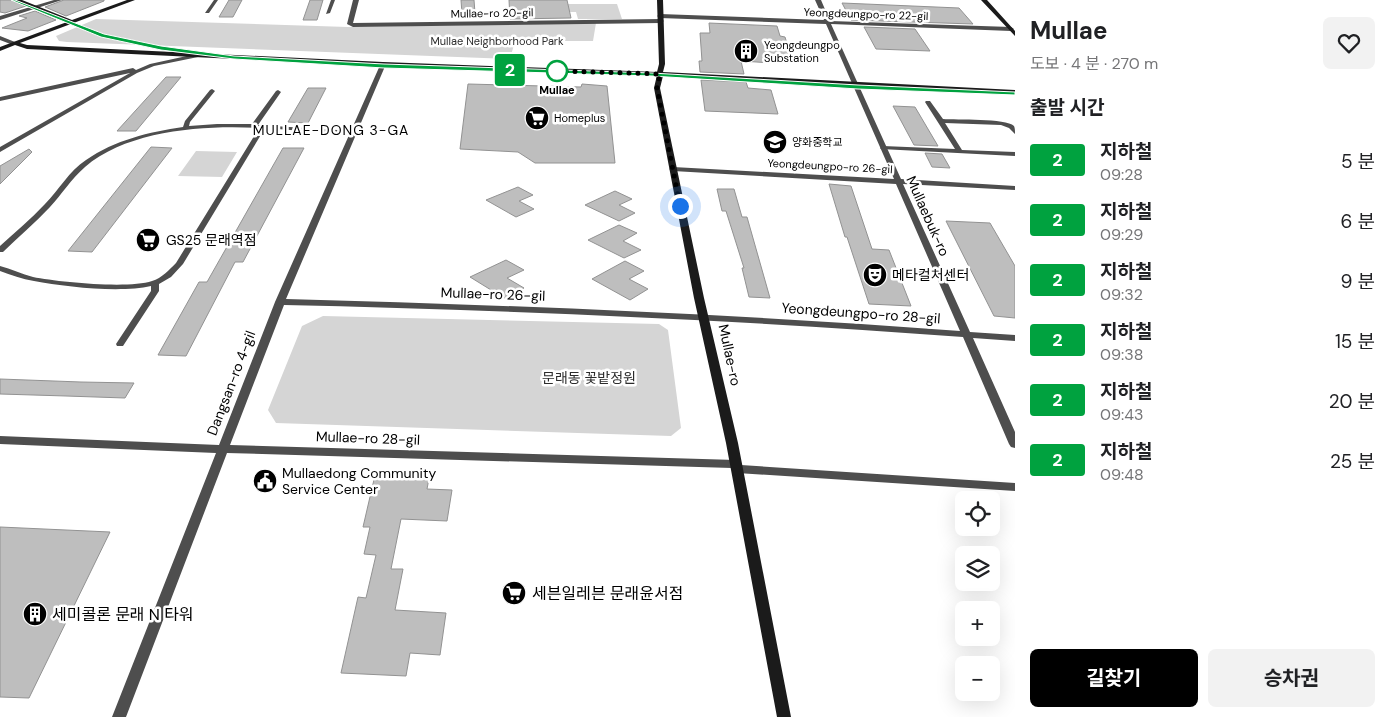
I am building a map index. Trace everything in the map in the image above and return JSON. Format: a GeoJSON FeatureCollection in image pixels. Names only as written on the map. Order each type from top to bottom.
{"type":"FeatureCollection","features":[{"type":"Feature","properties":{"kind":"main road"},"geometry":{"type":"LineString","coordinates":[[18,0],[71,22]]}},
{"type":"Feature","properties":{"kind":"main road"},"geometry":{"type":"LineString","coordinates":[[0,48],[132,0]]}},
{"type":"Feature","properties":{"kind":"main road","name":"Mullae-ro"},"geometry":{"type":"LineString","coordinates":[[660,0],[660,74],[657,88],[699,298],[705,317],[736,466],[784,717]]}},
{"type":"Feature","properties":{"kind":"main road"},"geometry":{"type":"LineString","coordinates":[[984,0],[1013,32]]}},
{"type":"Feature","properties":{"kind":"main road"},"geometry":{"type":"LineString","coordinates":[[13,43],[27,47],[196,56],[660,74],[855,86],[1015,92]]}},
{"type":"Feature","properties":{"kind":"street"},"geometry":{"type":"LineString","coordinates":[[0,18],[59,0]]}},
{"type":"Feature","properties":{"kind":"street","name":"Mullae-ro 20-gil"},"geometry":{"type":"LineString","coordinates":[[356,0],[350,24],[353,25],[660,18]]}},
{"type":"Feature","properties":{"kind":"street","name":"Mullaebuk-ro"},"geometry":{"type":"LineString","coordinates":[[818,0],[1015,444]]}},
{"type":"Feature","properties":{"kind":"street","name":"Yeongdeungpo-ro 22-gil"},"geometry":{"type":"LineString","coordinates":[[660,18],[827,22],[1013,32]]}},
{"type":"Feature","properties":{"kind":"street"},"geometry":{"type":"LineString","coordinates":[[0,38],[13,43]]}},
{"type":"Feature","properties":{"kind":"street"},"geometry":{"type":"LineString","coordinates":[[0,99],[196,56]]}},
{"type":"Feature","properties":{"kind":"street","name":"Dangsan-ro 4-gil"},"geometry":{"type":"LineString","coordinates":[[119,717],[280,302],[383,64]]}},
{"type":"Feature","properties":{"kind":"street"},"geometry":{"type":"LineString","coordinates":[[0,150],[135,72],[152,66]]}},
{"type":"Feature","properties":{"kind":"street","name":"Yeongdeungpo-ro 26-gil"},"geometry":{"type":"LineString","coordinates":[[673,169],[1015,188]]}},
{"type":"Feature","properties":{"kind":"street","name":"Mullae-ro 26-gil"},"geometry":{"type":"LineString","coordinates":[[280,302],[398,304],[705,317]]}},
{"type":"Feature","properties":{"kind":"street","name":"Yeongdeungpo-ro 28-gil"},"geometry":{"type":"LineString","coordinates":[[705,317],[1015,338]]}},
{"type":"Feature","properties":{"kind":"street","name":"Mullae-ro 28-gil"},"geometry":{"type":"LineString","coordinates":[[0,440],[736,466],[1015,487]]}},
{"type":"Feature","properties":{"kind":"lane"},"geometry":{"type":"LineString","coordinates":[[207,12],[216,0]]}},
{"type":"Feature","properties":{"kind":"lane"},"geometry":{"type":"LineString","coordinates":[[328,13],[333,0]]}},
{"type":"Feature","properties":{"kind":"lane"},"geometry":{"type":"LineString","coordinates":[[186,127],[187,122],[212,90]]}},
{"type":"Feature","properties":{"kind":"lane"},"geometry":{"type":"LineString","coordinates":[[254,126],[278,92]]}},
{"type":"Feature","properties":{"kind":"lane"},"geometry":{"type":"LineString","coordinates":[[928,102],[960,152]]}},
{"type":"Feature","properties":{"kind":"lane"},"geometry":{"type":"LineString","coordinates":[[940,121],[1002,123],[1011,127],[1015,132]]}},
{"type":"Feature","properties":{"kind":"lane"},"geometry":{"type":"LineString","coordinates":[[0,250],[48,204],[80,167],[99,154],[124,142],[186,127],[254,126],[353,133]]}},
{"type":"Feature","properties":{"kind":"lane"},"geometry":{"type":"LineString","coordinates":[[0,268],[32,278],[108,286],[154,283],[166,278],[179,264],[263,127]]}},
{"type":"Feature","properties":{"kind":"lane"},"geometry":{"type":"LineString","coordinates":[[883,148],[1015,154]]}},
{"type":"Feature","properties":{"kind":"lane"},"geometry":{"type":"LineString","coordinates":[[120,344],[155,291],[154,283]]}},
{"type":"Feature","properties":{"kind":"green space"},"geometry":{"type":"Polygon","coordinates":[[[528,4],[617,4],[622,19],[578,19],[576,12],[529,12],[528,4]]]}},
{"type":"Feature","properties":{"kind":"green space","name":"Mullae Neighborhood Park"},"geometry":{"type":"Polygon","coordinates":[[[96,19],[348,27],[596,23],[593,41],[515,41],[510,59],[67,42],[59,41],[56,36],[96,19]]]}},
{"type":"Feature","properties":{"kind":"green space"},"geometry":{"type":"Polygon","coordinates":[[[196,151],[237,152],[222,177],[178,176],[196,151]]]}},
{"type":"Feature","properties":{"kind":"green space","name":"문래동 꽃밭정원"},"geometry":{"type":"Polygon","coordinates":[[[323,316],[659,324],[668,330],[681,428],[671,436],[276,423],[268,410],[302,326],[323,316]]]}},
{"type":"Feature","properties":{"kind":"building"},"geometry":{"type":"Polygon","coordinates":[[[0,0],[13,0],[26,6],[5,13],[0,12],[0,0]]]}},
{"type":"Feature","properties":{"kind":"building"},"geometry":{"type":"Polygon","coordinates":[[[64,0],[104,1],[66,16],[45,7],[64,0]]]}},
{"type":"Feature","properties":{"kind":"building"},"geometry":{"type":"Polygon","coordinates":[[[229,0],[242,0],[233,17],[219,17],[229,0]]]}},
{"type":"Feature","properties":{"kind":"building"},"geometry":{"type":"Polygon","coordinates":[[[310,0],[323,0],[317,20],[303,20],[310,0]]]}},
{"type":"Feature","properties":{"kind":"building"},"geometry":{"type":"Polygon","coordinates":[[[461,0],[474,0],[475,13],[462,14],[461,0]]]}},
{"type":"Feature","properties":{"kind":"building"},"geometry":{"type":"Polygon","coordinates":[[[509,0],[567,0],[571,18],[510,19],[509,0]]]}},
{"type":"Feature","properties":{"kind":"building"},"geometry":{"type":"Polygon","coordinates":[[[842,3],[959,8],[973,24],[851,20],[842,3]]]}},
{"type":"Feature","properties":{"kind":"building"},"geometry":{"type":"Polygon","coordinates":[[[35,11],[56,20],[28,31],[2,28],[27,18],[19,16],[35,11]]]}},
{"type":"Feature","properties":{"kind":"building","name":"Yeongdeungpo Substation"},"geometry":{"type":"Polygon","coordinates":[[[709,23],[777,26],[780,36],[785,37],[792,60],[771,59],[772,63],[741,61],[744,74],[700,72],[699,61],[702,61],[700,33],[710,33],[709,23]]]}},
{"type":"Feature","properties":{"kind":"building"},"geometry":{"type":"Polygon","coordinates":[[[864,27],[915,29],[930,51],[876,49],[864,27]]]}},
{"type":"Feature","properties":{"kind":"building"},"geometry":{"type":"Polygon","coordinates":[[[166,77],[181,77],[136,131],[117,131],[166,77]]]}},
{"type":"Feature","properties":{"kind":"building"},"geometry":{"type":"Polygon","coordinates":[[[701,80],[746,82],[748,88],[771,90],[778,114],[705,111],[701,80]]]}},
{"type":"Feature","properties":{"kind":"building","name":"Homeplus"},"geometry":{"type":"Polygon","coordinates":[[[468,84],[581,87],[582,84],[607,86],[615,163],[535,163],[518,152],[460,149],[468,84]]]}},
{"type":"Feature","properties":{"kind":"building"},"geometry":{"type":"Polygon","coordinates":[[[308,88],[326,88],[308,123],[288,122],[308,88]]]}},
{"type":"Feature","properties":{"kind":"building"},"geometry":{"type":"Polygon","coordinates":[[[893,106],[915,107],[938,146],[914,145],[893,106]]]}},
{"type":"Feature","properties":{"kind":"building"},"geometry":{"type":"Polygon","coordinates":[[[151,147],[172,148],[92,252],[68,251],[151,147]]]}},
{"type":"Feature","properties":{"kind":"building"},"geometry":{"type":"Polygon","coordinates":[[[283,148],[304,148],[243,262],[235,262],[186,356],[158,355],[199,282],[207,282],[283,148]]]}},
{"type":"Feature","properties":{"kind":"building"},"geometry":{"type":"Polygon","coordinates":[[[29,149],[32,152],[0,184],[0,166],[29,149]]]}},
{"type":"Feature","properties":{"kind":"building"},"geometry":{"type":"Polygon","coordinates":[[[925,153],[942,154],[950,168],[932,167],[925,153]]]}},
{"type":"Feature","properties":{"kind":"building"},"geometry":{"type":"Polygon","coordinates":[[[829,184],[851,186],[872,249],[889,250],[911,306],[869,304],[847,237],[845,237],[829,184]]]}},
{"type":"Feature","properties":{"kind":"building"},"geometry":{"type":"Polygon","coordinates":[[[518,187],[533,195],[519,201],[534,209],[516,217],[486,200],[518,187]]]}},
{"type":"Feature","properties":{"kind":"building"},"geometry":{"type":"Polygon","coordinates":[[[717,189],[734,189],[742,217],[747,217],[770,298],[749,297],[742,268],[744,268],[726,211],[722,211],[717,189]]]}},
{"type":"Feature","properties":{"kind":"building"},"geometry":{"type":"Polygon","coordinates":[[[615,191],[632,199],[619,205],[635,213],[619,221],[585,205],[615,191]]]}},
{"type":"Feature","properties":{"kind":"building"},"geometry":{"type":"Polygon","coordinates":[[[946,221],[990,223],[1015,266],[1015,318],[994,316],[946,221]]]}},
{"type":"Feature","properties":{"kind":"building"},"geometry":{"type":"Polygon","coordinates":[[[619,225],[637,233],[623,241],[641,250],[624,258],[588,240],[619,225]]]}},
{"type":"Feature","properties":{"kind":"building"},"geometry":{"type":"Polygon","coordinates":[[[506,260],[524,270],[507,278],[524,288],[504,298],[470,277],[506,260]]]}},
{"type":"Feature","properties":{"kind":"building"},"geometry":{"type":"Polygon","coordinates":[[[625,261],[644,271],[629,279],[648,289],[630,300],[592,279],[625,261]]]}},
{"type":"Feature","properties":{"kind":"building"},"geometry":{"type":"Polygon","coordinates":[[[0,379],[134,383],[125,398],[0,394],[0,379]]]}},
{"type":"Feature","properties":{"kind":"building"},"geometry":{"type":"Polygon","coordinates":[[[376,471],[430,473],[427,489],[452,490],[447,521],[401,519],[391,569],[403,569],[395,610],[446,613],[440,655],[410,653],[406,676],[341,673],[358,597],[366,598],[376,555],[364,554],[370,527],[363,527],[376,471]]]}},
{"type":"Feature","properties":{"kind":"building","name":"세미콜론 문래 N 타워"},"geometry":{"type":"Polygon","coordinates":[[[0,527],[110,532],[29,698],[0,697],[0,527]]]}},
{"type":"Feature","properties":{"kind":"metro line","name":"2"},"geometry":{"type":"LineString","coordinates":[[13,0],[52,17],[103,35],[161,48],[234,58],[384,66],[652,74],[858,87],[1015,94]]}},
{"type":"Feature","properties":{"kind":"place","name":"Yeongdeungpo Substation"},"geometry":{"type":"Point","coordinates":[746,51]}},
{"type":"Feature","properties":{"kind":"place","name":"Mullae"},"geometry":{"type":"Point","coordinates":[557,71]}},
{"type":"Feature","properties":{"kind":"place","name":"Homeplus"},"geometry":{"type":"Point","coordinates":[537,118]}},
{"type":"Feature","properties":{"kind":"place","name":"양화중학교"},"geometry":{"type":"Point","coordinates":[775,142]}},
{"type":"Feature","properties":{"kind":"place","name":"GS25 문래역점"},"geometry":{"type":"Point","coordinates":[148,240]}},
{"type":"Feature","properties":{"kind":"place","name":"메타컬처센터"},"geometry":{"type":"Point","coordinates":[875,275]}},
{"type":"Feature","properties":{"kind":"place","name":"Mullaedong Community Service Center"},"geometry":{"type":"Point","coordinates":[265,481]}},
{"type":"Feature","properties":{"kind":"place","name":"세븐일레븐 문래윤서점"},"geometry":{"type":"Point","coordinates":[514,593]}},
{"type":"Feature","properties":{"kind":"place","name":"세미콜론 문래 N 타워"},"geometry":{"type":"Point","coordinates":[35,614]}},
{"type":"Feature","properties":{"kind":"district","name":"MULLAE-DONG 3-GA"},"geometry":{"type":"Point","coordinates":[331,130]}},
{"type":"Feature","properties":{"kind":"route"},"geometry":{"type":"LineString","coordinates":[[557,71],[660,74],[657,88],[680,206]]}}]}
